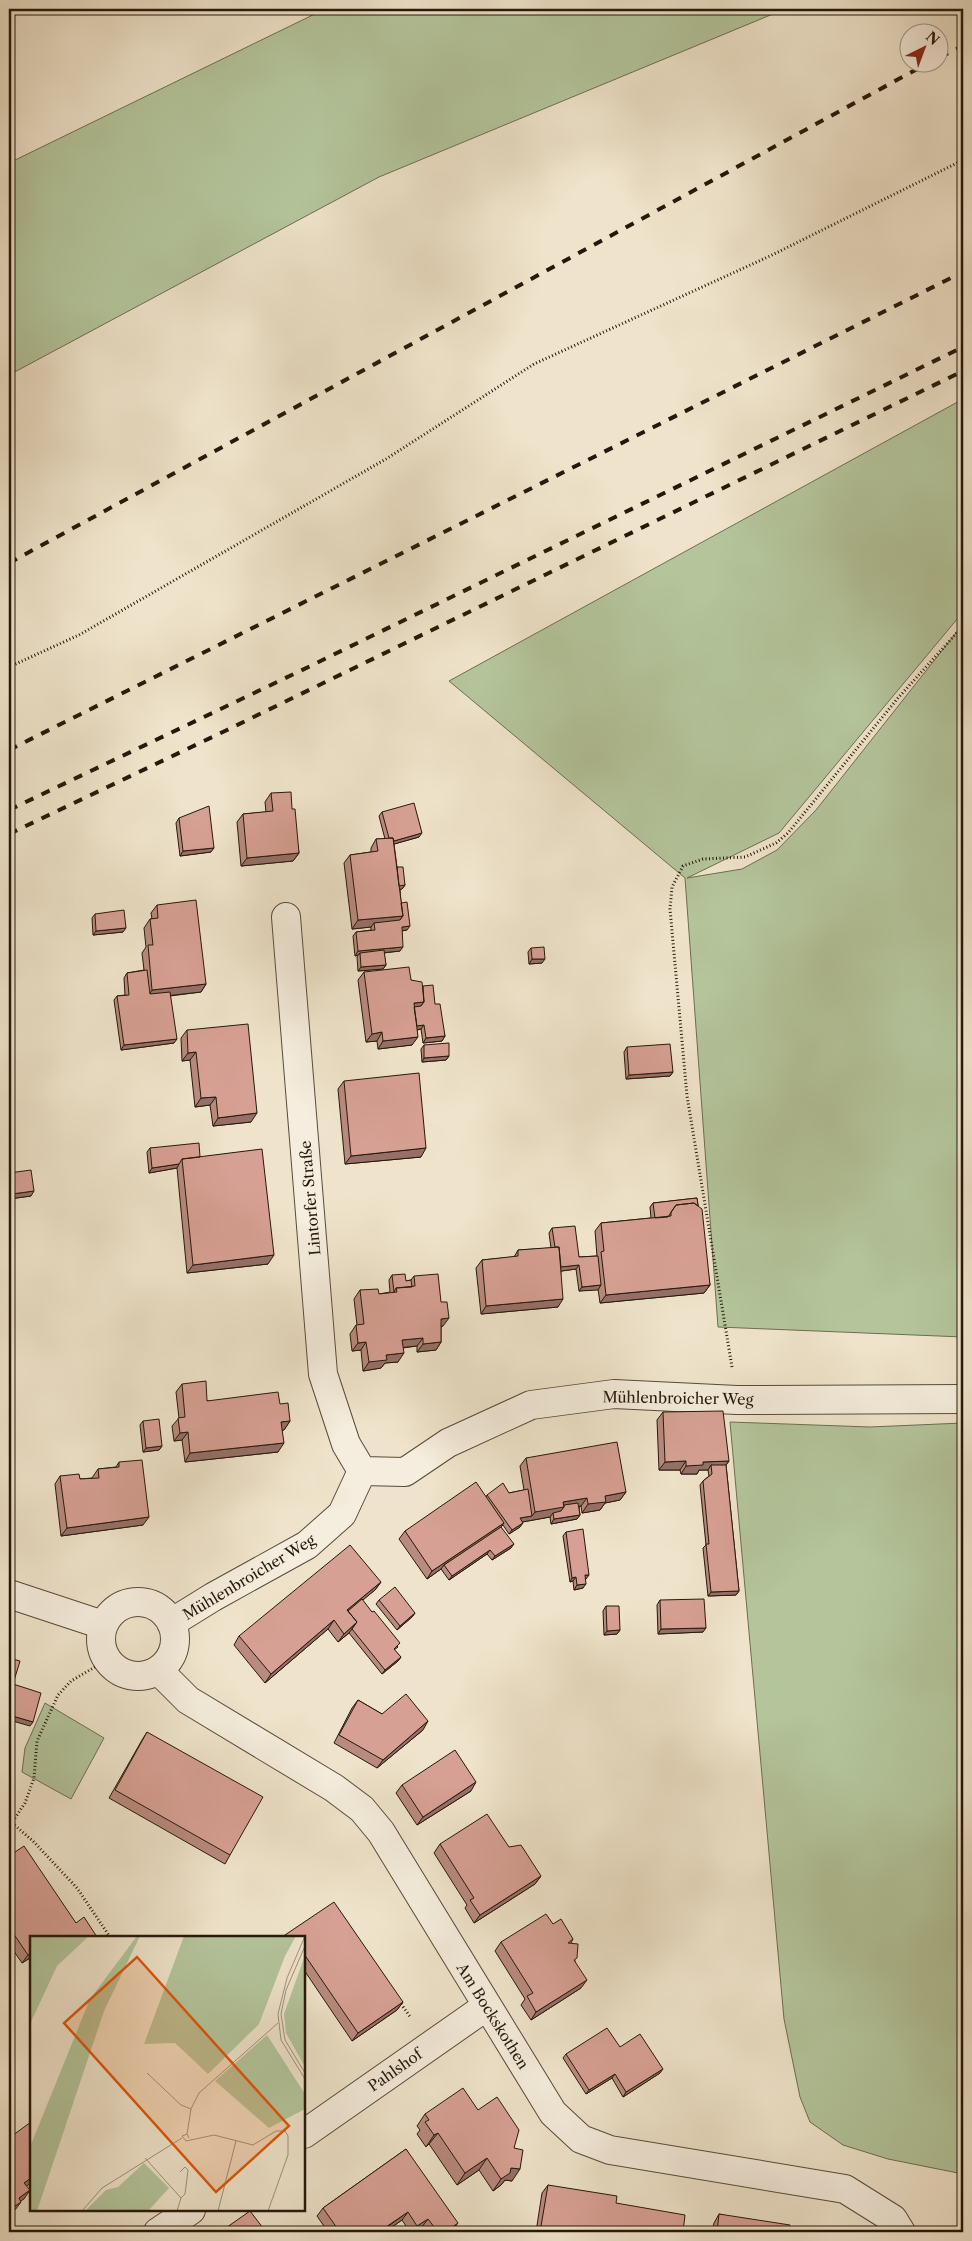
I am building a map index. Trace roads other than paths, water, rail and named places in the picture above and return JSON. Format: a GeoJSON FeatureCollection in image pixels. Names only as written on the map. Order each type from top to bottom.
{"type":"FeatureCollection","features":[{"type":"Feature","properties":{"kind":"street","name":"Lintorfer Straße"},"geometry":{"type":"LineString","coordinates":[[286,917],[324,1374],[346,1444],[362,1471]]}},
{"type":"Feature","properties":{"kind":"street","name":"Mühlenbroicher Weg"},"geometry":{"type":"LineString","coordinates":[[171,1623],[213,1597],[307,1546],[342,1514],[362,1471],[405,1472],[448,1443],[531,1405],[614,1394],[737,1400],[963,1399]]}},
{"type":"Feature","properties":{"kind":"street"},"geometry":{"type":"LineString","coordinates":[[9,1594],[104,1625]]}},
{"type":"Feature","properties":{"kind":"street"},"geometry":{"type":"LineString","coordinates":[[132,1602],[144,1602],[155,1606],[163,1612],[171,1623],[174,1646],[166,1662],[158,1670],[146,1674],[128,1674],[117,1669],[107,1660],[102,1648],[104,1625],[112,1613],[120,1606],[132,1602]]}},
{"type":"Feature","properties":{"kind":"street","name":"Am Bockskothen"},"geometry":{"type":"LineString","coordinates":[[158,1670],[188,1700],[334,1788],[362,1808],[381,1832],[553,2113],[581,2139],[610,2150],[845,2189],[893,2220],[901,2232]]}},
{"type":"Feature","properties":{"kind":"street","name":"Pahlshof"},"geometry":{"type":"LineString","coordinates":[[305,2133],[487,2006]]}},
{"type":"Feature","properties":{"kind":"street"},"geometry":{"type":"LineString","coordinates":[[158,2232],[190,2211]]}},
{"type":"Feature","properties":{"kind":"railway"},"geometry":{"type":"LineString","coordinates":[[950,52],[963,46]]}},
{"type":"Feature","properties":{"kind":"railway"},"geometry":{"type":"LineString","coordinates":[[9,563],[912,72]]}},
{"type":"Feature","properties":{"kind":"railway"},"geometry":{"type":"LineString","coordinates":[[9,750],[963,272]]}},
{"type":"Feature","properties":{"kind":"railway"},"geometry":{"type":"LineString","coordinates":[[9,810],[296,673],[963,347]]}},
{"type":"Feature","properties":{"kind":"railway"},"geometry":{"type":"LineString","coordinates":[[9,834],[227,730],[963,371]]}}]}
